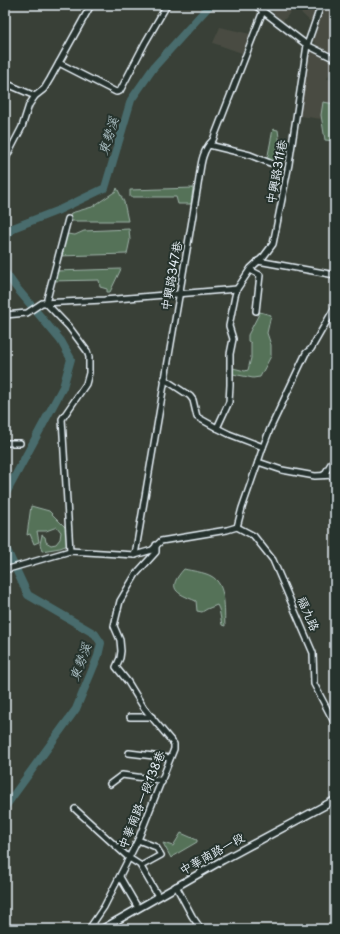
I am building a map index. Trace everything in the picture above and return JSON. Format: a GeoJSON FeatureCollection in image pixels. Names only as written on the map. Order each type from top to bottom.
{"type":"FeatureCollection","features":[{"type":"Feature","properties":{"kind":"main road","name":"中華南路一段"},"geometry":{"type":"LineString","coordinates":[[102,929],[176,886],[335,800]]}},
{"type":"Feature","properties":{"kind":"street"},"geometry":{"type":"LineString","coordinates":[[5,160],[22,128],[29,105],[35,96],[44,89],[91,5]]}},
{"type":"Feature","properties":{"kind":"street"},"geometry":{"type":"LineString","coordinates":[[59,63],[116,92],[120,91],[167,5]]}},
{"type":"Feature","properties":{"kind":"street"},"geometry":{"type":"LineString","coordinates":[[255,5],[307,45],[335,59]]}},
{"type":"Feature","properties":{"kind":"street","name":"中興路311巷"},"geometry":{"type":"LineString","coordinates":[[237,289],[258,260],[264,256],[273,244],[289,164],[307,45],[321,5]]}},
{"type":"Feature","properties":{"kind":"street","name":"中興路347巷"},"geometry":{"type":"LineString","coordinates":[[135,555],[198,185],[200,165],[205,150],[213,140],[263,11]]}},
{"type":"Feature","properties":{"kind":"street"},"geometry":{"type":"LineString","coordinates":[[5,83],[35,96]]}},
{"type":"Feature","properties":{"kind":"street"},"geometry":{"type":"LineString","coordinates":[[209,145],[250,155],[270,163]]}},
{"type":"Feature","properties":{"kind":"street"},"geometry":{"type":"LineString","coordinates":[[44,303],[68,219]]}},
{"type":"Feature","properties":{"kind":"street"},"geometry":{"type":"LineString","coordinates":[[258,260],[335,275]]}},
{"type":"Feature","properties":{"kind":"street"},"geometry":{"type":"LineString","coordinates":[[250,270],[260,275],[256,311]]}},
{"type":"Feature","properties":{"kind":"street"},"geometry":{"type":"LineString","coordinates":[[5,315],[28,312],[44,303],[237,289],[230,326],[232,339],[230,354],[229,402],[216,428]]}},
{"type":"Feature","properties":{"kind":"street"},"geometry":{"type":"LineString","coordinates":[[44,303],[69,327],[87,351],[88,357],[86,384],[62,419],[70,551]]}},
{"type":"Feature","properties":{"kind":"street"},"geometry":{"type":"LineString","coordinates":[[5,570],[70,551],[135,555],[152,550],[161,541],[237,527],[242,508],[270,429],[306,353],[311,349],[335,307]]}},
{"type":"Feature","properties":{"kind":"street"},"geometry":{"type":"LineString","coordinates":[[164,379],[190,396],[193,400],[197,417],[229,434],[263,447]]}},
{"type":"Feature","properties":{"kind":"street"},"geometry":{"type":"LineString","coordinates":[[5,443],[20,443]]}},
{"type":"Feature","properties":{"kind":"street"},"geometry":{"type":"LineString","coordinates":[[324,475],[332,462],[335,461]]}},
{"type":"Feature","properties":{"kind":"street"},"geometry":{"type":"LineString","coordinates":[[258,462],[282,470],[315,476],[335,475]]}},
{"type":"Feature","properties":{"kind":"street","name":"福九路"},"geometry":{"type":"LineString","coordinates":[[237,527],[254,536],[273,560],[314,653],[315,686],[335,724]]}},
{"type":"Feature","properties":{"kind":"street","name":"中華南路一段138巷"},"geometry":{"type":"LineString","coordinates":[[89,929],[104,907],[138,840],[162,782],[174,748],[174,744],[152,718],[116,667],[121,651],[120,640],[114,626],[120,601],[136,574],[156,552],[156,545]]}},
{"type":"Feature","properties":{"kind":"street"},"geometry":{"type":"LineString","coordinates":[[130,717],[152,718]]}},
{"type":"Feature","properties":{"kind":"street"},"geometry":{"type":"LineString","coordinates":[[129,753],[170,758]]}},
{"type":"Feature","properties":{"kind":"street"},"geometry":{"type":"LineString","coordinates":[[110,784],[122,774],[159,780],[162,782]]}},
{"type":"Feature","properties":{"kind":"street"},"geometry":{"type":"LineString","coordinates":[[75,809],[129,858]]}},
{"type":"Feature","properties":{"kind":"street"},"geometry":{"type":"LineString","coordinates":[[138,840],[156,847],[161,855],[141,866]]}},
{"type":"Feature","properties":{"kind":"street","name":"中華南路一段138巷"},"geometry":{"type":"LineString","coordinates":[[129,858],[141,866],[158,896]]}},
{"type":"Feature","properties":{"kind":"street"},"geometry":{"type":"LineString","coordinates":[[120,877],[138,908]]}},
{"type":"Feature","properties":{"kind":"street"},"geometry":{"type":"LineString","coordinates":[[176,886],[192,916],[201,929]]}},
{"type":"Feature","properties":{"kind":"shaded area"},"geometry":{"type":"Polygon","coordinates":[[[272,5],[320,5],[314,25],[295,7],[282,22],[274,14],[272,5]]]}},
{"type":"Feature","properties":{"kind":"shaded area"},"geometry":{"type":"Polygon","coordinates":[[[324,5],[335,5],[335,54],[316,45],[313,40],[324,5]]]}},
{"type":"Feature","properties":{"kind":"shaded area"},"geometry":{"type":"Polygon","coordinates":[[[220,27],[250,34],[242,53],[213,43],[220,27]]]}},
{"type":"Feature","properties":{"kind":"shaded area"},"geometry":{"type":"Polygon","coordinates":[[[310,51],[335,60],[327,79],[335,80],[335,104],[323,102],[322,119],[300,116],[308,54],[310,51]]]}},
{"type":"Feature","properties":{"kind":"green space"},"geometry":{"type":"Polygon","coordinates":[[[323,102],[335,104],[335,141],[325,140],[321,115],[323,102]]]}},
{"type":"Feature","properties":{"kind":"green space"},"geometry":{"type":"Polygon","coordinates":[[[273,129],[278,130],[280,145],[275,163],[268,166],[265,164],[273,129]]]}},
{"type":"Feature","properties":{"kind":"green space"},"geometry":{"type":"Polygon","coordinates":[[[117,188],[124,202],[128,221],[68,221],[71,213],[92,207],[116,191],[117,188]]]}},
{"type":"Feature","properties":{"kind":"green space"},"geometry":{"type":"Polygon","coordinates":[[[193,188],[191,204],[178,204],[176,197],[130,197],[130,190],[193,188]]]}},
{"type":"Feature","properties":{"kind":"green space"},"geometry":{"type":"Polygon","coordinates":[[[129,229],[130,240],[127,254],[59,256],[67,234],[75,235],[84,231],[129,229]]]}},
{"type":"Feature","properties":{"kind":"green space"},"geometry":{"type":"Polygon","coordinates":[[[121,269],[110,292],[107,292],[107,289],[100,287],[99,280],[51,281],[55,271],[121,269]]]}},
{"type":"Feature","properties":{"kind":"green space"},"geometry":{"type":"Polygon","coordinates":[[[260,312],[271,315],[267,333],[271,345],[271,356],[260,377],[253,378],[233,374],[233,368],[245,371],[248,370],[251,358],[251,343],[248,341],[248,335],[260,312]]]}},
{"type":"Feature","properties":{"kind":"green space"},"geometry":{"type":"Polygon","coordinates":[[[31,506],[49,511],[68,530],[68,545],[42,551],[40,544],[42,535],[45,537],[46,542],[51,545],[56,544],[60,539],[61,532],[57,527],[46,531],[37,531],[39,542],[34,544],[30,534],[27,535],[31,506]]]}},
{"type":"Feature","properties":{"kind":"green space"},"geometry":{"type":"Polygon","coordinates":[[[184,569],[211,576],[220,585],[224,598],[225,626],[222,625],[217,605],[202,612],[197,611],[196,601],[176,590],[175,581],[184,569]]]}},
{"type":"Feature","properties":{"kind":"green space"},"geometry":{"type":"Polygon","coordinates":[[[181,833],[197,840],[197,842],[171,858],[163,843],[173,846],[181,833]]]}},
{"type":"Feature","properties":{"kind":"waterway","name":"東勢溪"},"geometry":{"type":"LineString","coordinates":[[5,238],[13,228],[59,210],[105,188],[131,100],[154,67],[210,5]]}},
{"type":"Feature","properties":{"kind":"waterway","name":"東勢溪"},"geometry":{"type":"LineString","coordinates":[[5,272],[61,341],[71,359],[63,387],[5,495]]}},
{"type":"Feature","properties":{"kind":"waterway","name":"東勢溪"},"geometry":{"type":"LineString","coordinates":[[5,546],[28,595],[95,634],[101,643],[98,656],[76,709],[5,807]]}}]}
